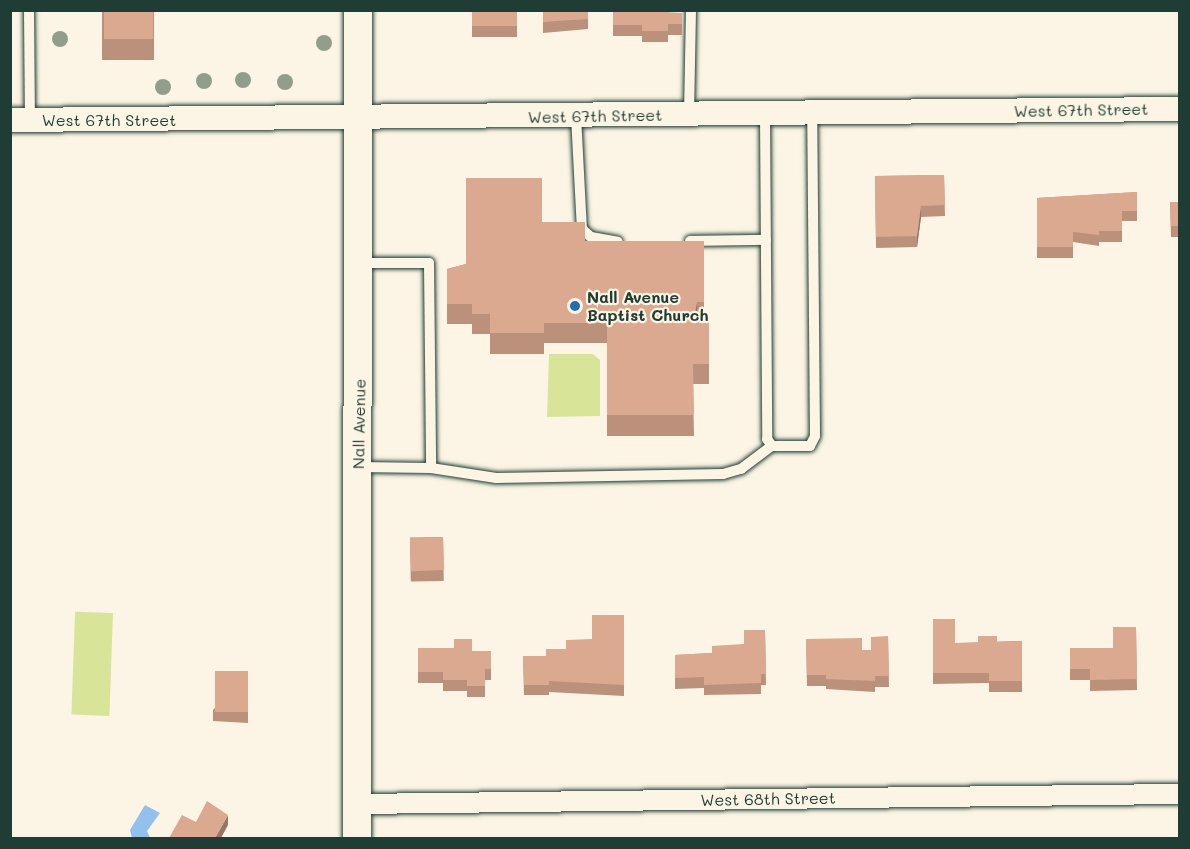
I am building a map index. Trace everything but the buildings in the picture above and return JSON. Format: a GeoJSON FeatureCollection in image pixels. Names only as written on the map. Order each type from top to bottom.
{"type":"FeatureCollection","features":[{"type":"Feature","properties":{"kind":"main road","name":"Nall Avenue"},"geometry":{"type":"LineString","coordinates":[[357,838],[358,10]]}},
{"type":"Feature","properties":{"kind":"street","name":"West 67th Street"},"geometry":{"type":"LineString","coordinates":[[20,120],[358,119],[1179,109]]}},
{"type":"Feature","properties":{"kind":"street","name":"West 68th Street"},"geometry":{"type":"LineString","coordinates":[[357,804],[1179,794]]}},
{"type":"Feature","properties":{"kind":"lane"},"geometry":{"type":"LineString","coordinates":[[20,120],[29,10]]}},
{"type":"Feature","properties":{"kind":"lane"},"geometry":{"type":"LineString","coordinates":[[690,115],[691,10]]}},
{"type":"Feature","properties":{"kind":"lane"},"geometry":{"type":"LineString","coordinates":[[769,442],[810,446],[815,436],[812,113]]}},
{"type":"Feature","properties":{"kind":"lane"},"geometry":{"type":"LineString","coordinates":[[358,467],[431,468],[496,478],[723,474],[741,469],[769,442],[765,114]]}},
{"type":"Feature","properties":{"kind":"lane"},"geometry":{"type":"LineString","coordinates":[[576,116],[582,229],[607,242],[630,242]]}},
{"type":"Feature","properties":{"kind":"lane"},"geometry":{"type":"LineString","coordinates":[[675,242],[766,240]]}},
{"type":"Feature","properties":{"kind":"lane"},"geometry":{"type":"LineString","coordinates":[[359,263],[429,264],[431,468]]}},
{"type":"Feature","properties":{"kind":"green space"},"geometry":{"type":"Polygon","coordinates":[[[549,354],[593,354],[600,360],[600,416],[547,417],[549,354]]]}},
{"type":"Feature","properties":{"kind":"green space"},"geometry":{"type":"Polygon","coordinates":[[[75,612],[113,613],[109,716],[71,715],[75,612]]]}},
{"type":"Feature","properties":{"kind":"water"},"geometry":{"type":"Polygon","coordinates":[[[145,805],[160,813],[147,831],[150,838],[132,838],[130,830],[145,805]]]}},
{"type":"Feature","properties":{"kind":"place","name":"Nall Avenue Baptist Church"},"geometry":{"type":"Point","coordinates":[575,306]}}]}
